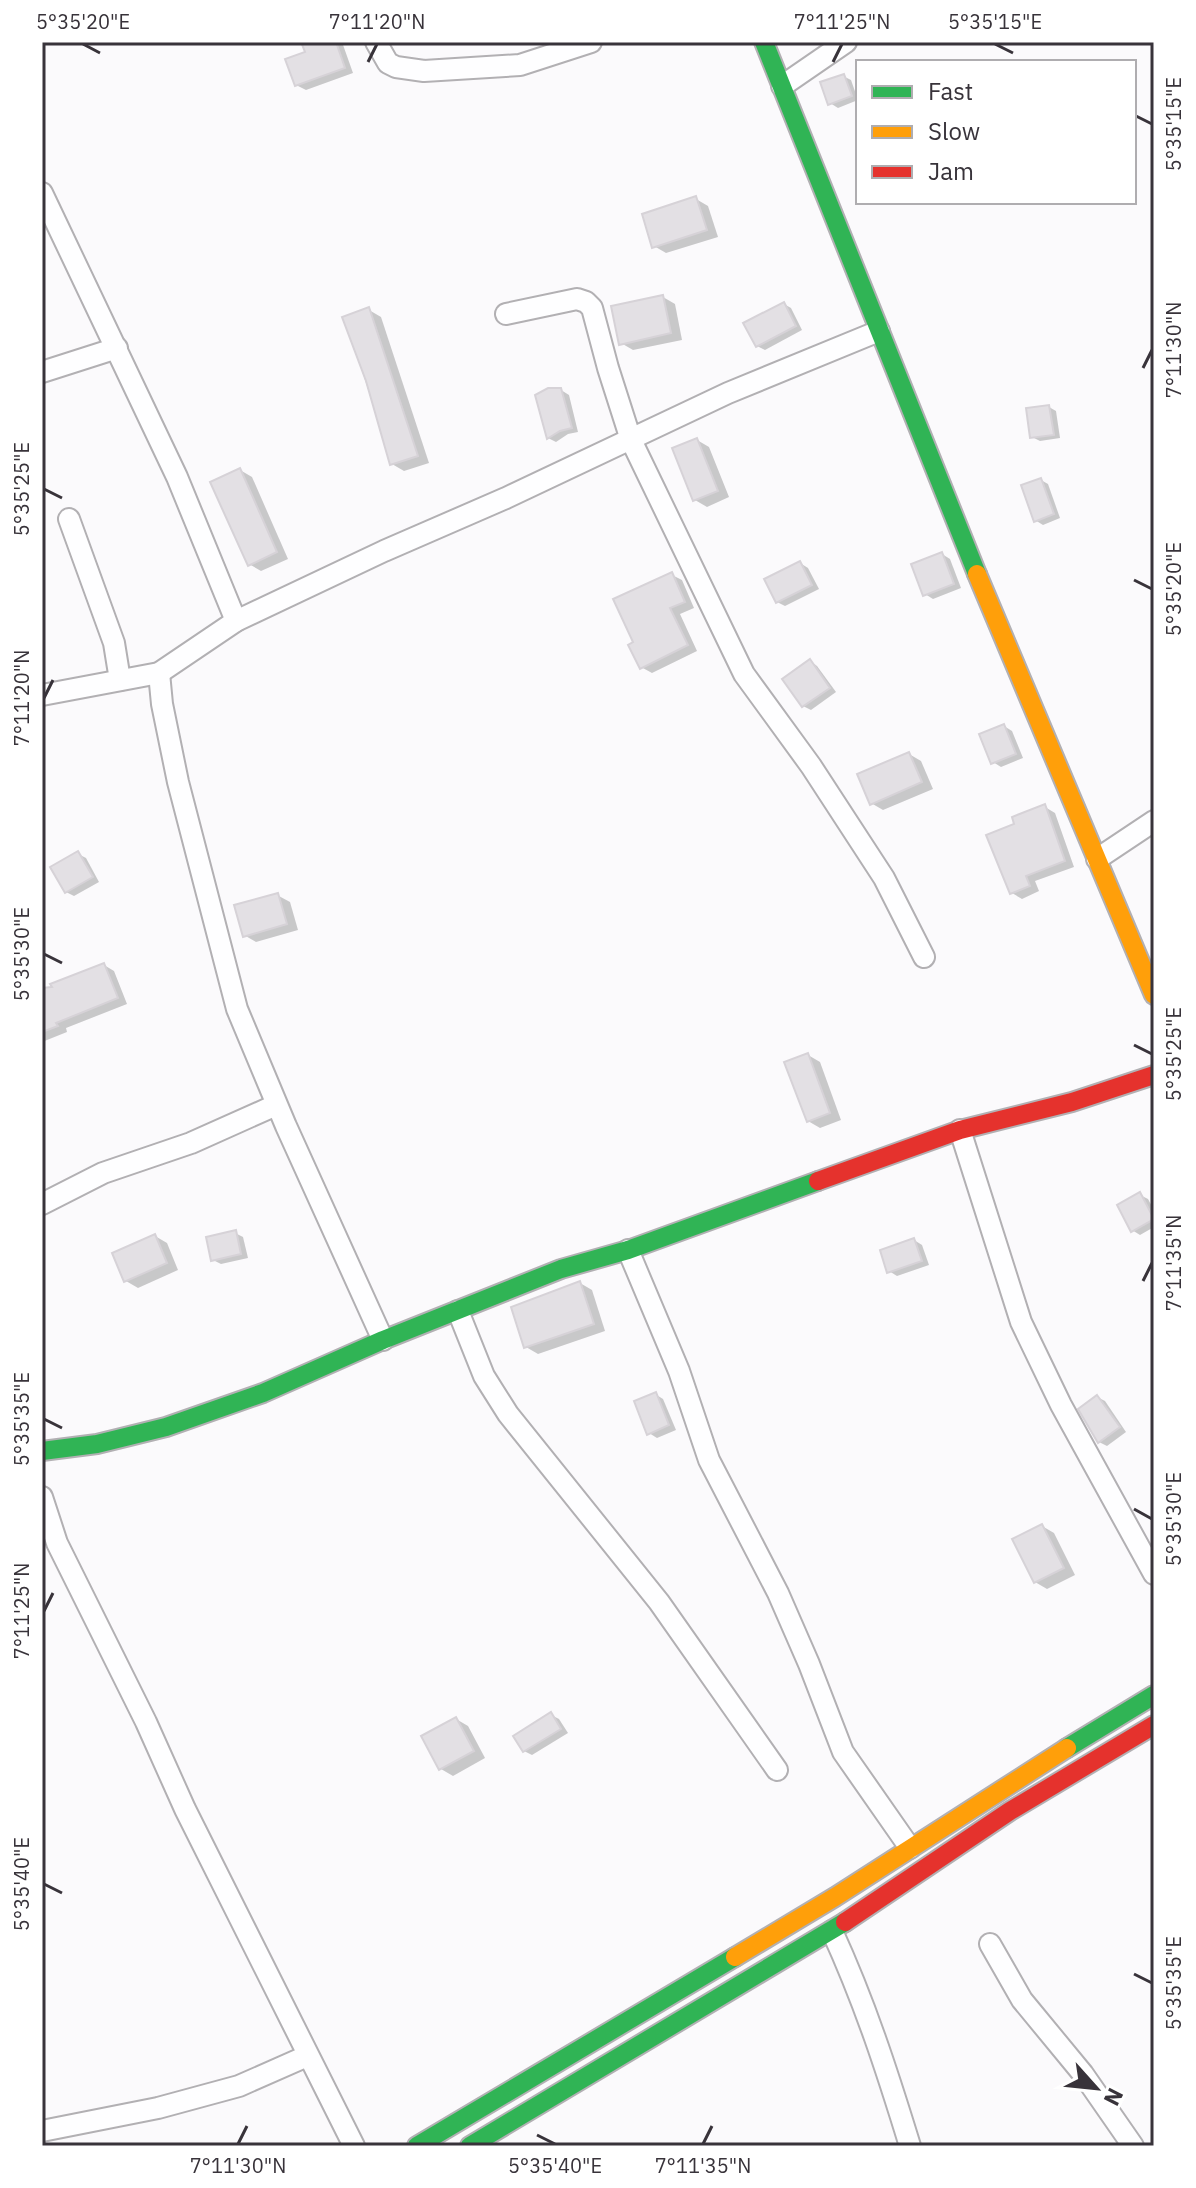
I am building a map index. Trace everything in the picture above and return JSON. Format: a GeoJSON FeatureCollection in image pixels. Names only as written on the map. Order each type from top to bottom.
{"type":"FeatureCollection","features":[{"type":"Feature","properties":{"kind":"street"},"geometry":{"type":"LineString","coordinates":[[376,42],[388,63],[424,71],[520,65],[591,42]]}},
{"type":"Feature","properties":{"kind":"street"},"geometry":{"type":"LineString","coordinates":[[764,42],[1016,672],[1154,995]]}},
{"type":"Feature","properties":{"kind":"street"},"geometry":{"type":"LineString","coordinates":[[782,86],[846,42]]}},
{"type":"Feature","properties":{"kind":"street"},"geometry":{"type":"LineString","coordinates":[[42,193],[48,220],[117,348],[177,477],[236,621]]}},
{"type":"Feature","properties":{"kind":"street"},"geometry":{"type":"LineString","coordinates":[[506,314],[577,299],[592,308],[631,440],[744,674],[811,766],[884,878],[924,957]]}},
{"type":"Feature","properties":{"kind":"street"},"geometry":{"type":"LineString","coordinates":[[42,695],[159,673],[236,621],[728,393],[879,331]]}},
{"type":"Feature","properties":{"kind":"street"},"geometry":{"type":"LineString","coordinates":[[42,372],[117,348]]}},
{"type":"Feature","properties":{"kind":"street"},"geometry":{"type":"LineString","coordinates":[[69,519],[114,643],[120,680]]}},
{"type":"Feature","properties":{"kind":"street"},"geometry":{"type":"LineString","coordinates":[[159,673],[178,782],[237,1009],[276,1105],[383,1340]]}},
{"type":"Feature","properties":{"kind":"street"},"geometry":{"type":"LineString","coordinates":[[1097,859],[1154,821]]}},
{"type":"Feature","properties":{"kind":"street"},"geometry":{"type":"LineString","coordinates":[[42,1451],[97,1444],[166,1427],[263,1393],[383,1340],[561,1269],[628,1250],[960,1130],[1072,1102],[1154,1075]]}},
{"type":"Feature","properties":{"kind":"street"},"geometry":{"type":"LineString","coordinates":[[42,1204],[103,1173],[191,1143],[276,1105]]}},
{"type":"Feature","properties":{"kind":"street"},"geometry":{"type":"LineString","coordinates":[[960,1130],[1021,1322],[1061,1405],[1154,1574]]}},
{"type":"Feature","properties":{"kind":"street"},"geometry":{"type":"LineString","coordinates":[[628,1250],[679,1371],[709,1460],[778,1593],[843,1752],[910,1848]]}},
{"type":"Feature","properties":{"kind":"street"},"geometry":{"type":"LineString","coordinates":[[458,1311],[484,1376],[508,1414],[659,1602],[777,1770]]}},
{"type":"Feature","properties":{"kind":"street"},"geometry":{"type":"LineString","coordinates":[[44,1508],[57,1543],[146,1722],[185,1809],[354,2146]]}},
{"type":"Feature","properties":{"kind":"street"},"geometry":{"type":"LineString","coordinates":[[417,2146],[835,1897],[1154,1695]]}},
{"type":"Feature","properties":{"kind":"street"},"geometry":{"type":"LineString","coordinates":[[470,2146],[832,1931],[1010,1811],[1154,1725]]}},
{"type":"Feature","properties":{"kind":"street"},"geometry":{"type":"LineString","coordinates":[[832,1931],[874,2029],[910,2146]]}},
{"type":"Feature","properties":{"kind":"street"},"geometry":{"type":"LineString","coordinates":[[990,1944],[1022,2000],[1083,2074],[1133,2146]]}},
{"type":"Feature","properties":{"kind":"street"},"geometry":{"type":"LineString","coordinates":[[42,2131],[158,2108],[239,2086],[307,2056]]}},
{"type":"Feature","properties":{"kind":"building"},"geometry":{"type":"Polygon","coordinates":[[[301,42],[336,42],[345,68],[295,86],[285,59],[305,52],[301,42]]]}},
{"type":"Feature","properties":{"kind":"building"},"geometry":{"type":"Polygon","coordinates":[[[844,74],[852,96],[828,105],[820,82],[844,74]]]}},
{"type":"Feature","properties":{"kind":"building"},"geometry":{"type":"Polygon","coordinates":[[[696,196],[707,230],[652,248],[642,214],[696,196]]]}},
{"type":"Feature","properties":{"kind":"building"},"geometry":{"type":"Polygon","coordinates":[[[663,295],[671,333],[619,345],[611,306],[663,295]]]}},
{"type":"Feature","properties":{"kind":"building"},"geometry":{"type":"Polygon","coordinates":[[[784,302],[796,326],[756,347],[743,323],[784,302]]]}},
{"type":"Feature","properties":{"kind":"building"},"geometry":{"type":"Polygon","coordinates":[[[369,307],[418,456],[390,465],[366,381],[342,317],[369,307]]]}},
{"type":"Feature","properties":{"kind":"building"},"geometry":{"type":"Polygon","coordinates":[[[548,388],[561,388],[572,428],[547,439],[535,395],[548,388]]]}},
{"type":"Feature","properties":{"kind":"building"},"geometry":{"type":"Polygon","coordinates":[[[1049,405],[1054,435],[1030,438],[1026,408],[1049,405]]]}},
{"type":"Feature","properties":{"kind":"building"},"geometry":{"type":"Polygon","coordinates":[[[697,438],[718,491],[693,501],[672,448],[697,438]]]}},
{"type":"Feature","properties":{"kind":"building"},"geometry":{"type":"Polygon","coordinates":[[[240,468],[277,552],[248,566],[210,482],[240,468]]]}},
{"type":"Feature","properties":{"kind":"building"},"geometry":{"type":"Polygon","coordinates":[[[1041,478],[1054,514],[1034,522],[1021,485],[1041,478]]]}},
{"type":"Feature","properties":{"kind":"building"},"geometry":{"type":"Polygon","coordinates":[[[942,552],[954,584],[923,596],[911,564],[942,552]]]}},
{"type":"Feature","properties":{"kind":"building"},"geometry":{"type":"Polygon","coordinates":[[[800,561],[812,585],[776,603],[764,579],[800,561]]]}},
{"type":"Feature","properties":{"kind":"building"},"geometry":{"type":"Polygon","coordinates":[[[672,572],[685,602],[670,608],[688,645],[640,669],[628,645],[633,642],[613,599],[672,572]]]}},
{"type":"Feature","properties":{"kind":"building"},"geometry":{"type":"Polygon","coordinates":[[[810,659],[830,688],[802,707],[782,679],[810,659]]]}},
{"type":"Feature","properties":{"kind":"building"},"geometry":{"type":"Polygon","coordinates":[[[1004,724],[1016,754],[991,764],[979,734],[1004,724]]]}},
{"type":"Feature","properties":{"kind":"building"},"geometry":{"type":"Polygon","coordinates":[[[909,752],[922,782],[870,805],[857,774],[909,752]]]}},
{"type":"Feature","properties":{"kind":"building"},"geometry":{"type":"Polygon","coordinates":[[[1045,804],[1065,861],[1026,876],[1030,886],[1010,894],[986,835],[1014,824],[1012,817],[1045,804]]]}},
{"type":"Feature","properties":{"kind":"building"},"geometry":{"type":"Polygon","coordinates":[[[78,851],[93,877],[65,893],[50,867],[78,851]]]}},
{"type":"Feature","properties":{"kind":"building"},"geometry":{"type":"Polygon","coordinates":[[[278,893],[287,924],[243,937],[234,905],[278,893]]]}},
{"type":"Feature","properties":{"kind":"building"},"geometry":{"type":"Polygon","coordinates":[[[104,963],[118,998],[56,1023],[58,1026],[42,1032],[42,988],[52,987],[50,984],[104,963]]]}},
{"type":"Feature","properties":{"kind":"building"},"geometry":{"type":"Polygon","coordinates":[[[808,1053],[830,1113],[807,1122],[784,1062],[808,1053]]]}},
{"type":"Feature","properties":{"kind":"building"},"geometry":{"type":"Polygon","coordinates":[[[1140,1192],[1154,1219],[1131,1232],[1117,1205],[1140,1192]]]}},
{"type":"Feature","properties":{"kind":"building"},"geometry":{"type":"Polygon","coordinates":[[[236,1230],[241,1254],[211,1261],[206,1237],[236,1230]]]}},
{"type":"Feature","properties":{"kind":"building"},"geometry":{"type":"Polygon","coordinates":[[[155,1234],[167,1263],[124,1282],[112,1253],[155,1234]]]}},
{"type":"Feature","properties":{"kind":"building"},"geometry":{"type":"Polygon","coordinates":[[[914,1238],[922,1261],[887,1273],[880,1250],[914,1238]]]}},
{"type":"Feature","properties":{"kind":"building"},"geometry":{"type":"Polygon","coordinates":[[[580,1281],[594,1324],[524,1348],[511,1307],[580,1281]]]}},
{"type":"Feature","properties":{"kind":"building"},"geometry":{"type":"Polygon","coordinates":[[[656,1392],[669,1425],[647,1435],[634,1401],[656,1392]]]}},
{"type":"Feature","properties":{"kind":"building"},"geometry":{"type":"Polygon","coordinates":[[[1097,1395],[1120,1427],[1098,1443],[1078,1409],[1097,1395]]]}},
{"type":"Feature","properties":{"kind":"building"},"geometry":{"type":"Polygon","coordinates":[[[1042,1524],[1064,1568],[1034,1583],[1012,1539],[1042,1524]]]}},
{"type":"Feature","properties":{"kind":"building"},"geometry":{"type":"Polygon","coordinates":[[[551,1712],[561,1729],[523,1752],[513,1736],[551,1712]]]}},
{"type":"Feature","properties":{"kind":"building"},"geometry":{"type":"Polygon","coordinates":[[[456,1717],[474,1751],[439,1770],[421,1736],[456,1717]]]}},
{"type":"Feature","properties":{"kind":"traffic: fast"},"geometry":{"type":"LineString","coordinates":[[764,42],[977,574]]}},
{"type":"Feature","properties":{"kind":"traffic: fast"},"geometry":{"type":"LineString","coordinates":[[42,1451],[97,1444],[166,1427],[263,1393],[383,1340],[561,1269],[628,1250],[818,1181]]}},
{"type":"Feature","properties":{"kind":"traffic: fast"},"geometry":{"type":"LineString","coordinates":[[1067,1748],[1154,1695]]}},
{"type":"Feature","properties":{"kind":"traffic: fast"},"geometry":{"type":"LineString","coordinates":[[470,2146],[845,1922]]}},
{"type":"Feature","properties":{"kind":"traffic: fast"},"geometry":{"type":"LineString","coordinates":[[417,2146],[735,1957]]}},
{"type":"Feature","properties":{"kind":"traffic: slow"},"geometry":{"type":"LineString","coordinates":[[977,574],[1154,995]]}},
{"type":"Feature","properties":{"kind":"traffic: slow"},"geometry":{"type":"LineString","coordinates":[[735,1957],[835,1897],[1067,1748]]}},
{"type":"Feature","properties":{"kind":"traffic: jam"},"geometry":{"type":"LineString","coordinates":[[818,1181],[960,1130],[1072,1102],[1154,1075]]}},
{"type":"Feature","properties":{"kind":"traffic: jam"},"geometry":{"type":"LineString","coordinates":[[845,1922],[1010,1811],[1154,1725]]}}]}
